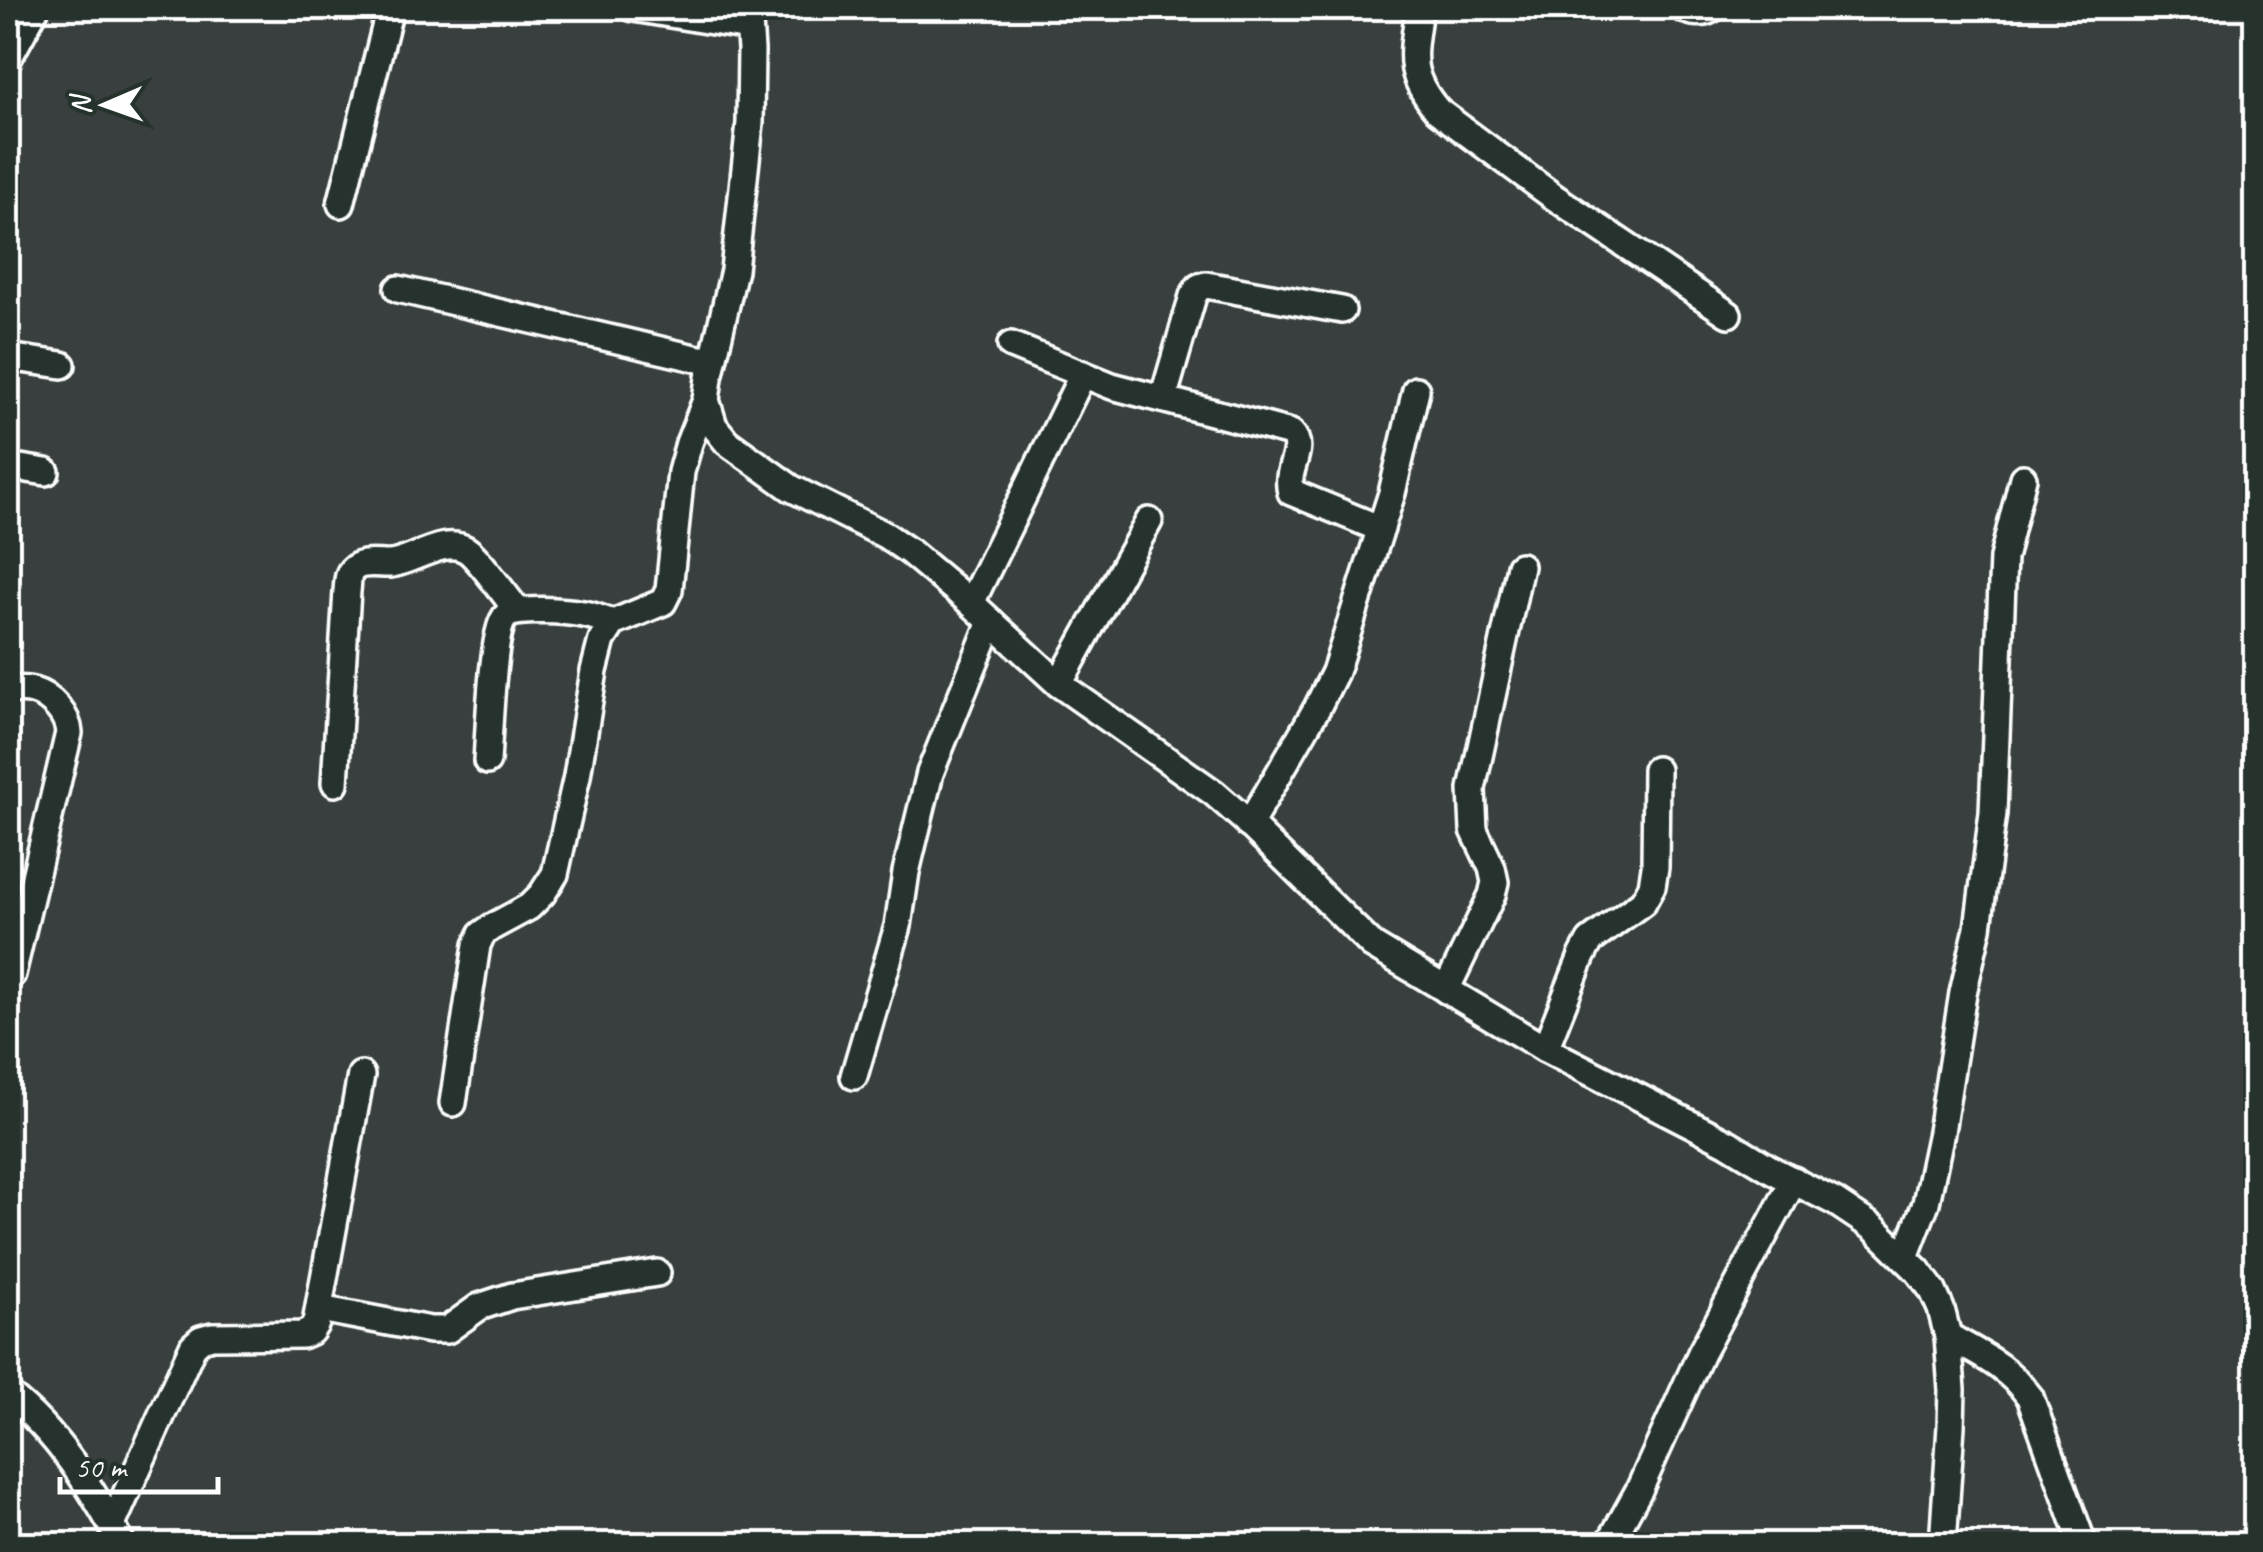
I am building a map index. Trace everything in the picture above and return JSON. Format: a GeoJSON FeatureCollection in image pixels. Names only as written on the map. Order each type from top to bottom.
{"type":"FeatureCollection","features":[{"type":"Feature","properties":{"kind":"street"},"geometry":{"type":"LineString","coordinates":[[8,60],[36,8]]}},
{"type":"Feature","properties":{"kind":"street"},"geometry":{"type":"LineString","coordinates":[[341,204],[390,8]]}},
{"type":"Feature","properties":{"kind":"street"},"geometry":{"type":"LineString","coordinates":[[453,1103],[477,945],[492,926],[529,908],[555,874],[602,640],[612,623],[663,602],[670,590],[681,472],[706,400],[734,270],[750,123],[749,17],[633,8]]}},
{"type":"Feature","properties":{"kind":"street"},"geometry":{"type":"LineString","coordinates":[[1419,8],[1412,62],[1422,93],[1438,111],[1554,197],[1728,314]]}},
{"type":"Feature","properties":{"kind":"street"},"geometry":{"type":"LineString","coordinates":[[1682,8],[1697,13],[1713,8]]}},
{"type":"Feature","properties":{"kind":"street"},"geometry":{"type":"LineString","coordinates":[[1162,399],[1198,287],[1206,284],[1342,310]]}},
{"type":"Feature","properties":{"kind":"street"},"geometry":{"type":"LineString","coordinates":[[398,289],[712,362]]}},
{"type":"Feature","properties":{"kind":"street"},"geometry":{"type":"LineString","coordinates":[[1011,345],[1112,386],[1291,433],[1299,445],[1288,474],[1290,492],[1381,529]]}},
{"type":"Feature","properties":{"kind":"street"},"geometry":{"type":"LineString","coordinates":[[8,357],[62,365]]}},
{"type":"Feature","properties":{"kind":"street"},"geometry":{"type":"LineString","coordinates":[[971,602],[1082,374]]}},
{"type":"Feature","properties":{"kind":"street"},"geometry":{"type":"LineString","coordinates":[[1249,825],[1335,672],[1392,493],[1416,390]]}},
{"type":"Feature","properties":{"kind":"street"},"geometry":{"type":"LineString","coordinates":[[706,400],[714,426],[727,442],[791,488],[885,535],[910,552],[971,602],[1059,684],[1214,793],[1372,945],[1544,1049],[1666,1110],[1835,1202],[1874,1228],[1919,1273],[1948,1336],[1952,1426],[1943,1544]]}},
{"type":"Feature","properties":{"kind":"street"},"geometry":{"type":"LineString","coordinates":[[8,466],[46,472]]}},
{"type":"Feature","properties":{"kind":"street"},"geometry":{"type":"LineString","coordinates":[[1919,1273],[1926,1203],[1978,928],[1994,813],[2003,558],[2023,478]]}},
{"type":"Feature","properties":{"kind":"street"},"geometry":{"type":"LineString","coordinates":[[1059,684],[1149,521]]}},
{"type":"Feature","properties":{"kind":"street"},"geometry":{"type":"LineString","coordinates":[[336,783],[347,591],[349,573],[354,568],[400,562],[432,550],[467,550],[518,611]]}},
{"type":"Feature","properties":{"kind":"street"},"geometry":{"type":"LineString","coordinates":[[1446,990],[1495,882],[1474,830],[1472,789],[1520,566]]}},
{"type":"Feature","properties":{"kind":"street"},"geometry":{"type":"LineString","coordinates":[[487,761],[500,626],[506,616],[518,611],[585,614],[612,623]]}},
{"type":"Feature","properties":{"kind":"street"},"geometry":{"type":"LineString","coordinates":[[854,1076],[898,926],[906,872],[930,773],[991,622]]}},
{"type":"Feature","properties":{"kind":"street"},"geometry":{"type":"LineString","coordinates":[[8,690],[39,693],[69,723],[65,759],[12,974]]}},
{"type":"Feature","properties":{"kind":"street"},"geometry":{"type":"LineString","coordinates":[[1544,1049],[1590,941],[1643,902],[1652,886],[1656,770]]}},
{"type":"Feature","properties":{"kind":"street"},"geometry":{"type":"LineString","coordinates":[[117,1535],[193,1346],[212,1336],[302,1335],[316,1323],[361,1075]]}},
{"type":"Feature","properties":{"kind":"street"},"geometry":{"type":"LineString","coordinates":[[1610,1544],[1640,1490],[1701,1353],[1775,1171]]}},
{"type":"Feature","properties":{"kind":"street"},"geometry":{"type":"LineString","coordinates":[[320,1309],[447,1330],[479,1308],[512,1296],[657,1273]]}},
{"type":"Feature","properties":{"kind":"street"},"geometry":{"type":"LineString","coordinates":[[1948,1336],[2016,1378],[2030,1397],[2082,1544]]}},
{"type":"Feature","properties":{"kind":"street"},"geometry":{"type":"LineString","coordinates":[[8,1394],[56,1439],[117,1535]]}}]}
